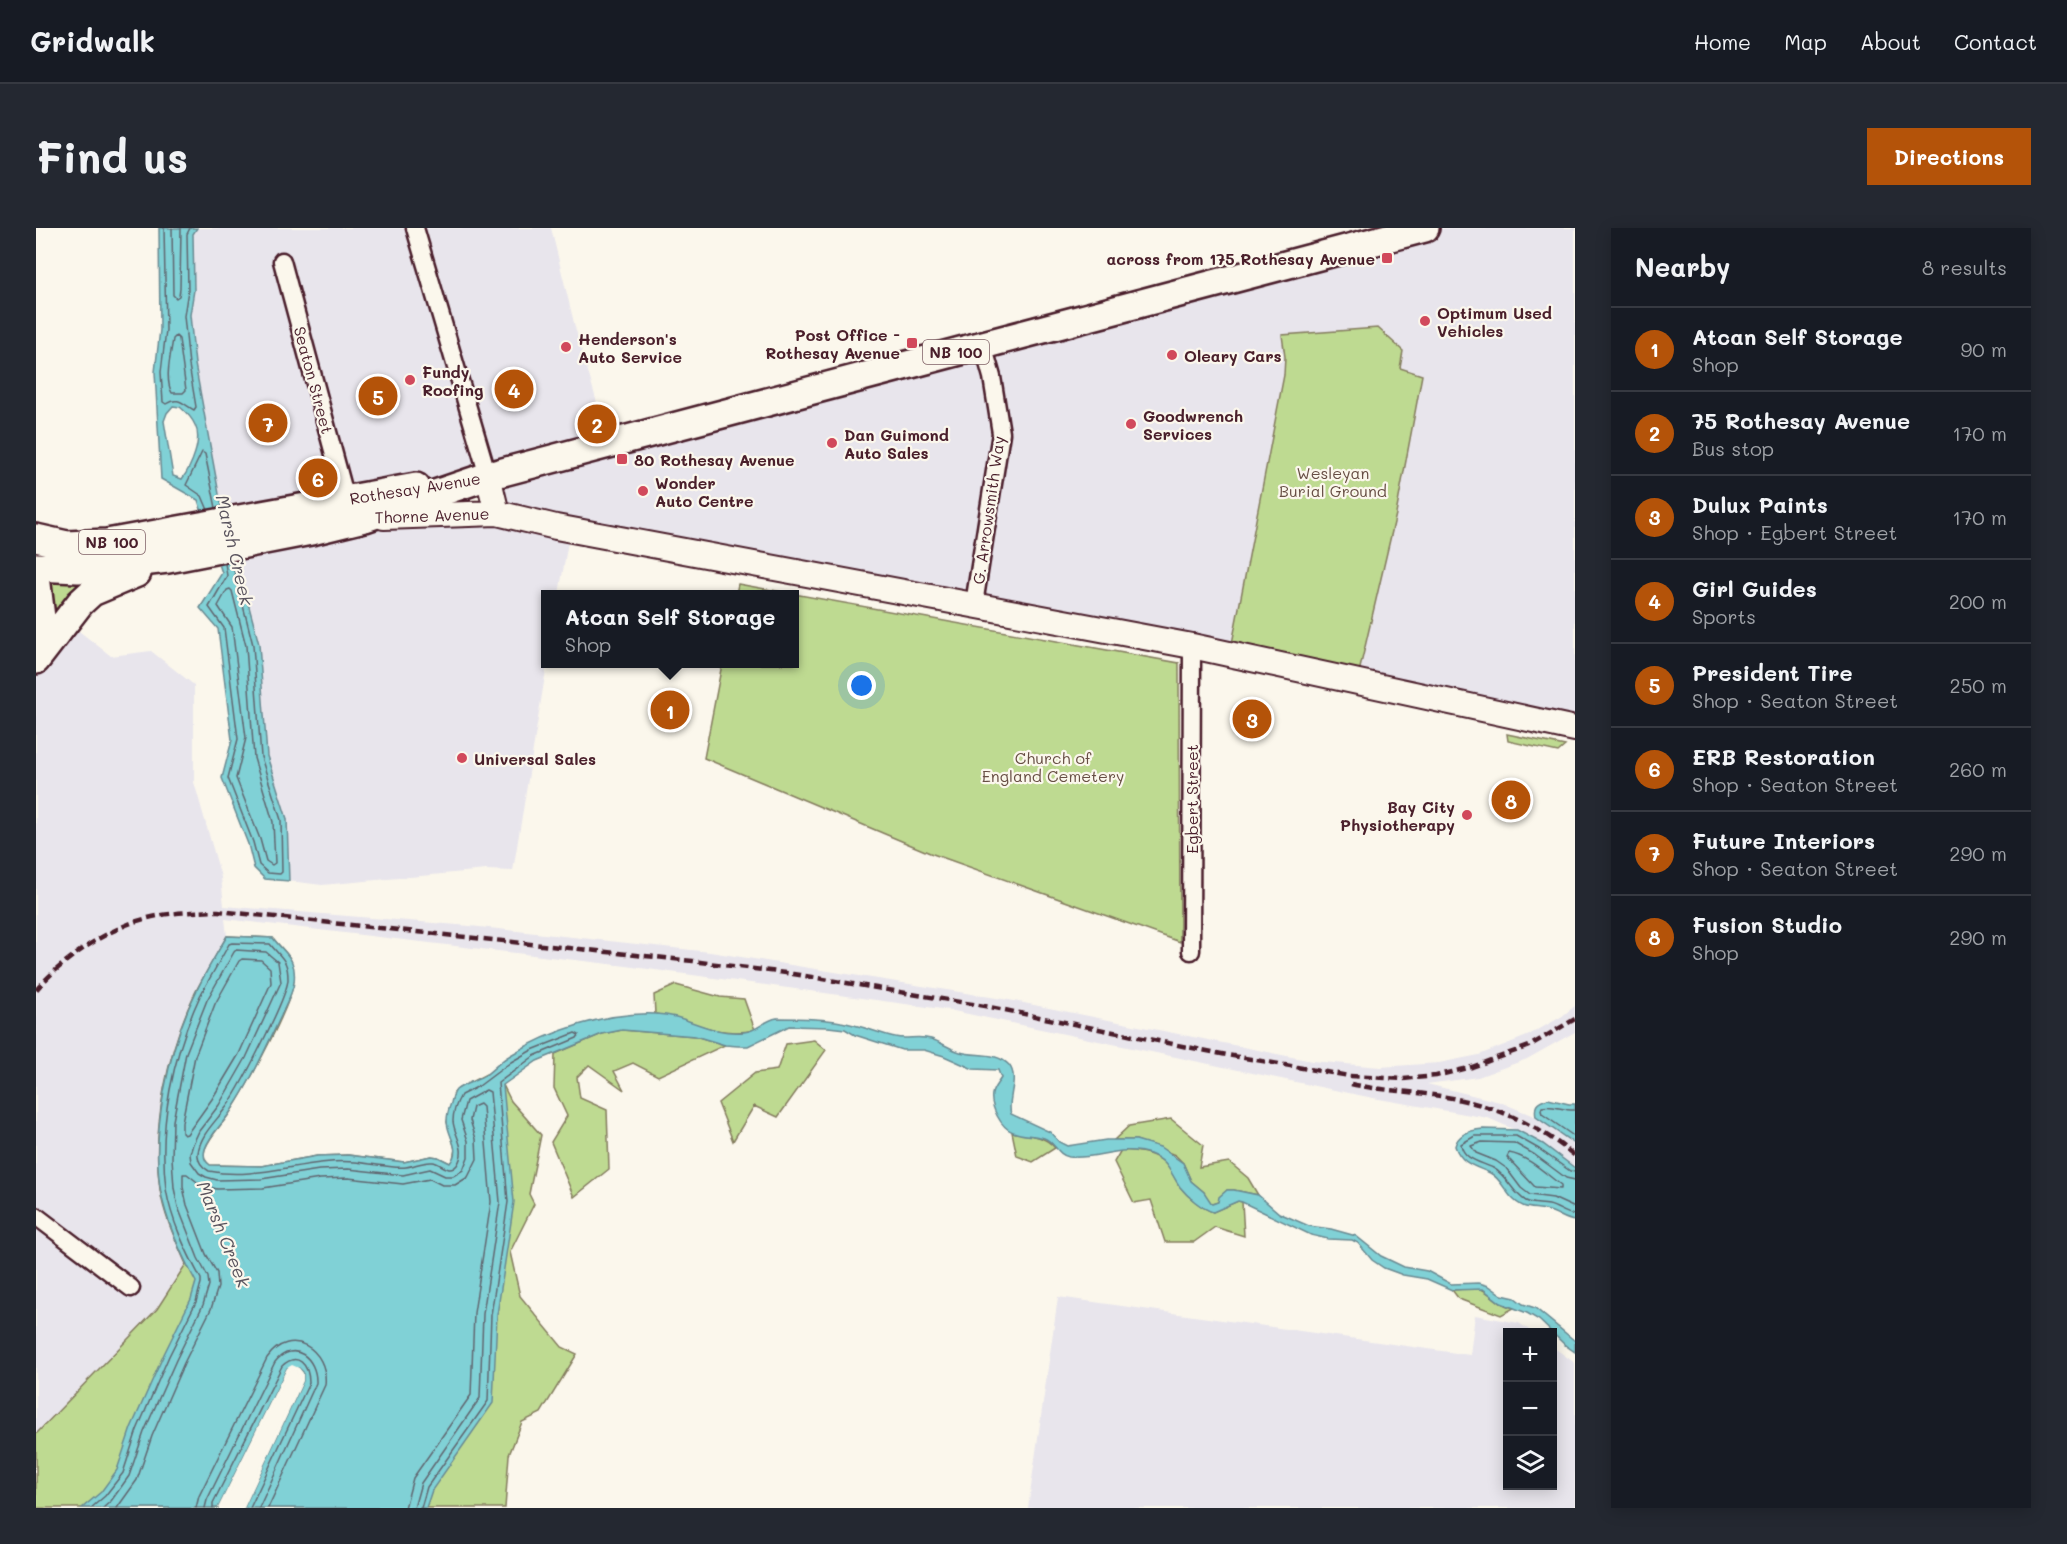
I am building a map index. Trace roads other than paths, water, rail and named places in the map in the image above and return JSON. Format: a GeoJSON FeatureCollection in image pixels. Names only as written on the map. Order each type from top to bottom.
{"type":"FeatureCollection","features":[{"type":"Feature","properties":{"kind":"main road","name":"NB 100"},"geometry":{"type":"LineString","coordinates":[[488,476],[1425,228]]}},
{"type":"Feature","properties":{"kind":"main road","name":"Rothesay Avenue"},"geometry":{"type":"LineString","coordinates":[[246,531],[346,499],[488,476]]}},
{"type":"Feature","properties":{"kind":"main road","name":"Rothesay Avenue"},"geometry":{"type":"LineString","coordinates":[[246,531],[316,530],[365,518],[488,476]]}},
{"type":"Feature","properties":{"kind":"main road","name":"Thorne Avenue"},"geometry":{"type":"LineString","coordinates":[[365,518],[497,513],[488,476]]}},
{"type":"Feature","properties":{"kind":"main road"},"geometry":{"type":"LineString","coordinates":[[497,513],[563,529],[1192,646],[1575,729]]}},
{"type":"Feature","properties":{"kind":"main road","name":"NB 100"},"geometry":{"type":"LineString","coordinates":[[36,538],[67,545],[84,545],[192,541],[246,531]]}},
{"type":"Feature","properties":{"kind":"main road","name":"NB 100"},"geometry":{"type":"LineString","coordinates":[[36,567],[78,569],[168,559],[192,541]]}},
{"type":"Feature","properties":{"kind":"main road"},"geometry":{"type":"LineString","coordinates":[[36,660],[80,603],[92,592],[168,559]]}},
{"type":"Feature","properties":{"kind":"main road"},"geometry":{"type":"LineString","coordinates":[[36,576],[42,626],[36,651]]}},
{"type":"Feature","properties":{"kind":"street"},"geometry":{"type":"LineString","coordinates":[[415,228],[488,476]]}},
{"type":"Feature","properties":{"kind":"street","name":"Seaton Street"},"geometry":{"type":"LineString","coordinates":[[282,261],[346,499]]}},
{"type":"Feature","properties":{"kind":"street","name":"G. Arrowsmith Way"},"geometry":{"type":"LineString","coordinates":[[974,604],[1001,433],[992,377],[983,345]]}},
{"type":"Feature","properties":{"kind":"street","name":"Egbert Street"},"geometry":{"type":"LineString","coordinates":[[1191,951],[1192,646]]}},
{"type":"Feature","properties":{"kind":"street"},"geometry":{"type":"LineString","coordinates":[[36,1216],[131,1288]]}},
{"type":"Feature","properties":{"kind":"water"},"geometry":{"type":"Polygon","coordinates":[[[159,228],[197,228],[193,234],[194,290],[190,315],[195,364],[219,494],[259,644],[267,756],[287,819],[289,881],[265,879],[254,868],[248,844],[222,778],[232,740],[218,629],[200,608],[222,573],[198,500],[161,479],[155,372],[160,330],[159,228]],[[173,406],[164,421],[173,476],[182,479],[192,461],[198,438],[194,422],[180,407],[173,406]]]}},
{"type":"Feature","properties":{"kind":"water","name":"Marsh Creek"},"geometry":{"type":"Polygon","coordinates":[[[227,936],[273,938],[294,967],[292,991],[264,1052],[231,1111],[207,1144],[204,1156],[210,1165],[261,1166],[317,1156],[348,1155],[404,1162],[431,1156],[450,1163],[455,1152],[447,1119],[456,1090],[484,1076],[506,1058],[525,1047],[580,1024],[618,1016],[656,1014],[667,1015],[720,1031],[744,1032],[777,1018],[833,1021],[895,1037],[935,1040],[960,1052],[998,1058],[1009,1065],[1012,1070],[1011,1114],[1050,1132],[1059,1142],[1067,1146],[1106,1140],[1136,1140],[1160,1147],[1183,1163],[1191,1181],[1204,1192],[1212,1204],[1218,1202],[1219,1197],[1227,1190],[1258,1195],[1279,1213],[1309,1226],[1356,1236],[1381,1256],[1404,1267],[1427,1271],[1451,1284],[1479,1283],[1489,1286],[1502,1295],[1515,1298],[1535,1308],[1575,1341],[1575,1352],[1557,1337],[1557,1328],[1547,1328],[1527,1313],[1501,1303],[1483,1289],[1452,1290],[1427,1279],[1403,1275],[1384,1268],[1372,1260],[1358,1243],[1352,1240],[1328,1239],[1311,1235],[1242,1202],[1238,1201],[1213,1212],[1208,1210],[1187,1195],[1165,1164],[1150,1154],[1139,1151],[1119,1151],[1069,1157],[1062,1154],[1044,1138],[1013,1132],[1004,1126],[993,1104],[994,1088],[1001,1078],[998,1070],[973,1069],[924,1050],[902,1050],[855,1035],[845,1029],[828,1027],[789,1026],[748,1046],[725,1045],[695,1036],[622,1030],[602,1034],[537,1061],[503,1085],[514,1202],[497,1315],[493,1403],[432,1490],[426,1508],[244,1508],[303,1381],[303,1372],[299,1368],[287,1368],[218,1508],[82,1508],[101,1492],[117,1470],[131,1428],[191,1299],[196,1282],[175,1239],[167,1216],[158,1169],[158,1144],[164,1090],[170,1064],[186,1014],[227,936]]]}},
{"type":"Feature","properties":{"kind":"water"},"geometry":{"type":"Polygon","coordinates":[[[1548,1099],[1575,1104],[1575,1144],[1536,1117],[1537,1105],[1548,1099]]]}},
{"type":"Feature","properties":{"kind":"water"},"geometry":{"type":"Polygon","coordinates":[[[1517,1130],[1543,1144],[1575,1168],[1575,1221],[1549,1211],[1521,1205],[1511,1197],[1493,1175],[1469,1164],[1461,1157],[1455,1146],[1459,1138],[1470,1131],[1517,1130]]]}},
{"type":"Feature","properties":{"kind":"railway"},"geometry":{"type":"LineString","coordinates":[[36,990],[73,956],[133,922],[157,916],[218,911],[693,961],[793,974],[990,1007],[1227,1055],[1349,1076],[1403,1079],[1436,1076],[1472,1067],[1529,1046],[1575,1019]]}},
{"type":"Feature","properties":{"kind":"railway"},"geometry":{"type":"LineString","coordinates":[[1351,1084],[1453,1098],[1491,1108],[1526,1123],[1575,1156]]}},
{"type":"Feature","properties":{"kind":"place","name":"across from 175 Rothesay Avenue"},"geometry":{"type":"Point","coordinates":[1387,258]}},
{"type":"Feature","properties":{"kind":"place","name":"Optimum Used Vehicles"},"geometry":{"type":"Point","coordinates":[1425,321]}},
{"type":"Feature","properties":{"kind":"place","name":"Post Office - Rothesay Avenue"},"geometry":{"type":"Point","coordinates":[912,343]}},
{"type":"Feature","properties":{"kind":"place","name":"Henderson's Auto Service"},"geometry":{"type":"Point","coordinates":[566,347]}},
{"type":"Feature","properties":{"kind":"place","name":"Oleary Cars"},"geometry":{"type":"Point","coordinates":[1172,355]}},
{"type":"Feature","properties":{"kind":"place","name":"Fundy Roofing"},"geometry":{"type":"Point","coordinates":[410,380]}},
{"type":"Feature","properties":{"kind":"place","name":"Girl Guides"},"geometry":{"type":"Point","coordinates":[514,389]}},
{"type":"Feature","properties":{"kind":"place","name":"President Tire"},"geometry":{"type":"Point","coordinates":[378,396]}},
{"type":"Feature","properties":{"kind":"place","name":"Future Interiors"},"geometry":{"type":"Point","coordinates":[268,423]}},
{"type":"Feature","properties":{"kind":"place","name":"75 Rothesay Avenue"},"geometry":{"type":"Point","coordinates":[597,424]}},
{"type":"Feature","properties":{"kind":"place","name":"Goodwrench Services"},"geometry":{"type":"Point","coordinates":[1131,424]}},
{"type":"Feature","properties":{"kind":"place","name":"Dan Guimond Auto Sales"},"geometry":{"type":"Point","coordinates":[832,443]}},
{"type":"Feature","properties":{"kind":"place","name":"80 Rothesay Avenue"},"geometry":{"type":"Point","coordinates":[622,459]}},
{"type":"Feature","properties":{"kind":"place","name":"ERB Restoration"},"geometry":{"type":"Point","coordinates":[318,478]}},
{"type":"Feature","properties":{"kind":"place","name":"Wonder Auto Centre"},"geometry":{"type":"Point","coordinates":[643,491]}},
{"type":"Feature","properties":{"kind":"place","name":"Atcan Self Storage"},"geometry":{"type":"Point","coordinates":[670,710]}},
{"type":"Feature","properties":{"kind":"place","name":"Dulux Paints"},"geometry":{"type":"Point","coordinates":[1252,719]}},
{"type":"Feature","properties":{"kind":"place","name":"Universal Sales"},"geometry":{"type":"Point","coordinates":[462,758]}},
{"type":"Feature","properties":{"kind":"place","name":"Fusion Studio"},"geometry":{"type":"Point","coordinates":[1511,800]}},
{"type":"Feature","properties":{"kind":"place","name":"Bay City Physiotherapy"},"geometry":{"type":"Point","coordinates":[1467,815]}},
{"type":"Feature","properties":{"kind":"park label","name":"Wesleyan Burial Ground"},"geometry":{"type":"Point","coordinates":[1333,481]}},
{"type":"Feature","properties":{"kind":"park label","name":"Church of England Cemetery"},"geometry":{"type":"Point","coordinates":[1053,766]}}]}
